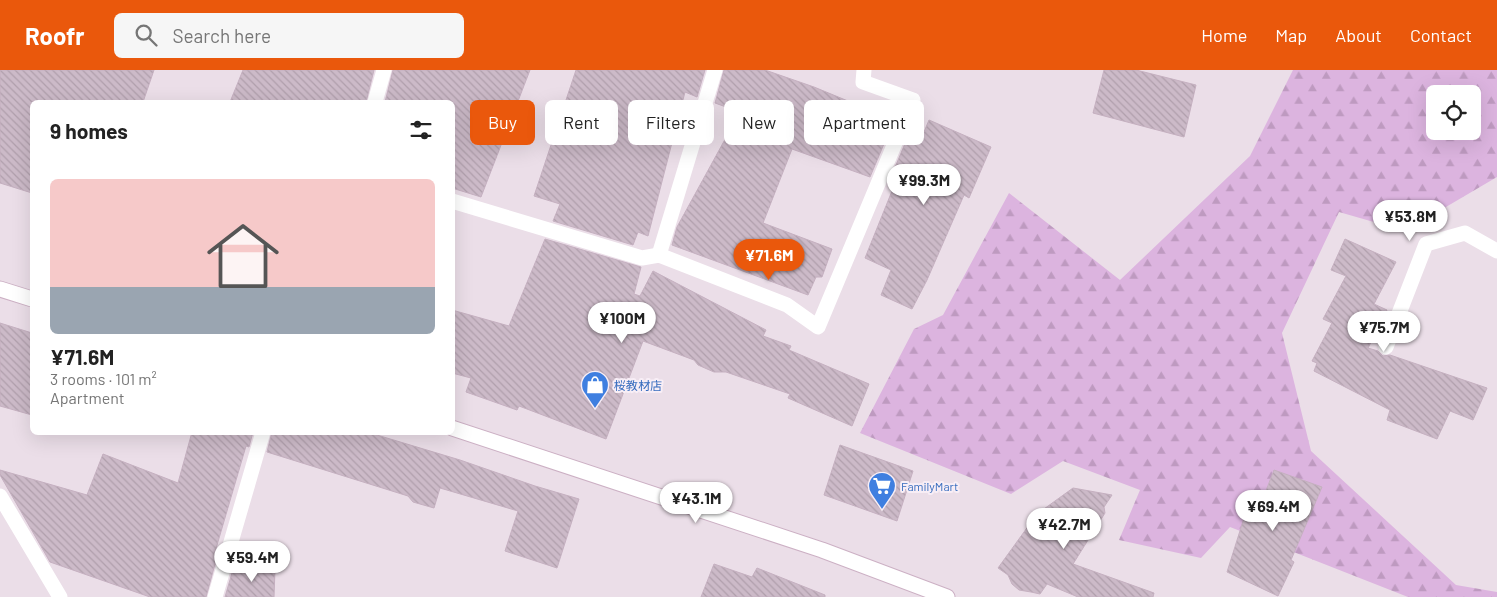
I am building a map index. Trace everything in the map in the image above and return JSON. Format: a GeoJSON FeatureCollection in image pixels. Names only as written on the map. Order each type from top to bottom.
{"type":"FeatureCollection","features":[{"type":"Feature","properties":{"kind":"street"},"geometry":{"type":"LineString","coordinates":[[376,100],[384,70]]}},
{"type":"Feature","properties":{"kind":"street"},"geometry":{"type":"LineString","coordinates":[[659,255],[715,70]]}},
{"type":"Feature","properties":{"kind":"street"},"geometry":{"type":"LineString","coordinates":[[455,202],[642,258],[659,255],[788,305],[818,327],[913,100],[863,82],[864,70]]}},
{"type":"Feature","properties":{"kind":"street"},"geometry":{"type":"LineString","coordinates":[[1386,347],[1426,244],[1465,233],[1497,251]]}},
{"type":"Feature","properties":{"kind":"street"},"geometry":{"type":"LineString","coordinates":[[0,289],[30,298]]}},
{"type":"Feature","properties":{"kind":"street"},"geometry":{"type":"LineString","coordinates":[[455,429],[822,550],[947,597]]}},
{"type":"Feature","properties":{"kind":"street"},"geometry":{"type":"LineString","coordinates":[[215,597],[262,435]]}},
{"type":"Feature","properties":{"kind":"street"},"geometry":{"type":"LineString","coordinates":[[0,496],[60,597]]}},
{"type":"Feature","properties":{"kind":"green space"},"geometry":{"type":"Polygon","coordinates":[[[1293,70],[1497,70],[1497,177],[1405,231],[1339,212],[1282,333],[1311,451],[1456,585],[1497,592],[1497,597],[1408,597],[1230,527],[1201,558],[1119,540],[1140,490],[1063,461],[1011,494],[860,433],[914,329],[943,315],[1009,193],[1120,280],[1250,156],[1293,70]]]}},
{"type":"Feature","properties":{"kind":"building"},"geometry":{"type":"Polygon","coordinates":[[[0,70],[154,70],[144,100],[30,100],[30,192],[0,183],[0,70]]]}},
{"type":"Feature","properties":{"kind":"building"},"geometry":{"type":"Polygon","coordinates":[[[243,70],[374,70],[366,100],[231,100],[243,70]]]}},
{"type":"Feature","properties":{"kind":"building"},"geometry":{"type":"Polygon","coordinates":[[[393,70],[530,70],[518,100],[470,100],[470,145],[501,145],[481,197],[455,189],[455,100],[386,100],[393,70]]]}},
{"type":"Feature","properties":{"kind":"building"},"geometry":{"type":"Polygon","coordinates":[[[576,70],[705,70],[697,97],[685,92],[683,100],[628,100],[628,145],[671,145],[648,236],[638,232],[633,245],[553,221],[560,204],[534,196],[551,145],[618,145],[618,100],[566,100],[576,70]]]}},
{"type":"Feature","properties":{"kind":"building"},"geometry":{"type":"Polygon","coordinates":[[[724,70],[765,70],[846,100],[804,100],[804,145],[883,145],[870,177],[792,149],[763,223],[832,249],[822,277],[816,277],[808,295],[672,245],[677,227],[724,141],[724,145],[794,145],[794,100],[724,100],[724,106],[715,103],[724,70]]]}},
{"type":"Feature","properties":{"kind":"building"},"geometry":{"type":"Polygon","coordinates":[[[1104,70],[1136,70],[1196,85],[1184,137],[1093,113],[1104,70]]]}},
{"type":"Feature","properties":{"kind":"building"},"geometry":{"type":"Polygon","coordinates":[[[929,120],[991,147],[969,198],[964,195],[927,280],[912,309],[881,295],[891,270],[865,258],[894,186],[888,184],[904,145],[924,145],[924,132],[929,120]]]}},
{"type":"Feature","properties":{"kind":"building"},"geometry":{"type":"Polygon","coordinates":[[[545,239],[641,267],[634,294],[640,296],[653,271],[766,330],[763,336],[791,346],[789,350],[869,384],[852,426],[788,398],[790,394],[726,372],[714,372],[698,365],[694,360],[643,341],[606,439],[519,406],[517,410],[466,392],[471,378],[455,374],[455,311],[509,326],[545,239]]]}},
{"type":"Feature","properties":{"kind":"building"},"geometry":{"type":"Polygon","coordinates":[[[1345,239],[1396,262],[1374,304],[1387,310],[1368,348],[1378,351],[1383,356],[1390,355],[1487,388],[1473,420],[1450,411],[1437,439],[1387,420],[1390,410],[1314,371],[1317,363],[1312,361],[1332,323],[1323,319],[1346,276],[1331,270],[1345,239]]]}},
{"type":"Feature","properties":{"kind":"building"},"geometry":{"type":"Polygon","coordinates":[[[0,323],[30,332],[30,414],[0,406],[0,323]]]}},
{"type":"Feature","properties":{"kind":"building"},"geometry":{"type":"Polygon","coordinates":[[[191,435],[252,435],[249,447],[246,446],[215,552],[218,553],[206,597],[150,597],[50,562],[0,475],[0,470],[87,495],[103,454],[178,483],[191,435]]]}},
{"type":"Feature","properties":{"kind":"building"},"geometry":{"type":"Polygon","coordinates":[[[271,435],[377,435],[579,499],[557,568],[505,551],[518,511],[440,488],[434,508],[413,502],[408,496],[267,452],[271,435]]]}},
{"type":"Feature","properties":{"kind":"building"},"geometry":{"type":"Polygon","coordinates":[[[840,445],[913,471],[897,521],[824,495],[840,445]]]}},
{"type":"Feature","properties":{"kind":"building"},"geometry":{"type":"Polygon","coordinates":[[[1274,470],[1322,487],[1291,560],[1294,562],[1278,596],[1227,572],[1250,499],[1262,501],[1274,470]]]}},
{"type":"Feature","properties":{"kind":"building"},"geometry":{"type":"Polygon","coordinates":[[[1073,488],[1112,495],[1104,507],[1105,513],[1073,564],[1154,593],[1153,597],[1078,597],[1047,584],[1040,594],[1019,590],[1012,584],[1008,575],[998,568],[1037,514],[1073,488]]]}},
{"type":"Feature","properties":{"kind":"building"},"geometry":{"type":"Polygon","coordinates":[[[714,564],[752,577],[757,568],[825,595],[825,597],[701,597],[714,564]]]}},
{"type":"Feature","properties":{"kind":"building"},"geometry":{"type":"Polygon","coordinates":[[[234,566],[275,569],[274,597],[225,597],[234,566]]]}},
{"type":"Feature","properties":{"kind":"place","name":"桜教材店"},"geometry":{"type":"Point","coordinates":[595,409]}},
{"type":"Feature","properties":{"kind":"place","name":"FamilyMart"},"geometry":{"type":"Point","coordinates":[882,510]}}]}
